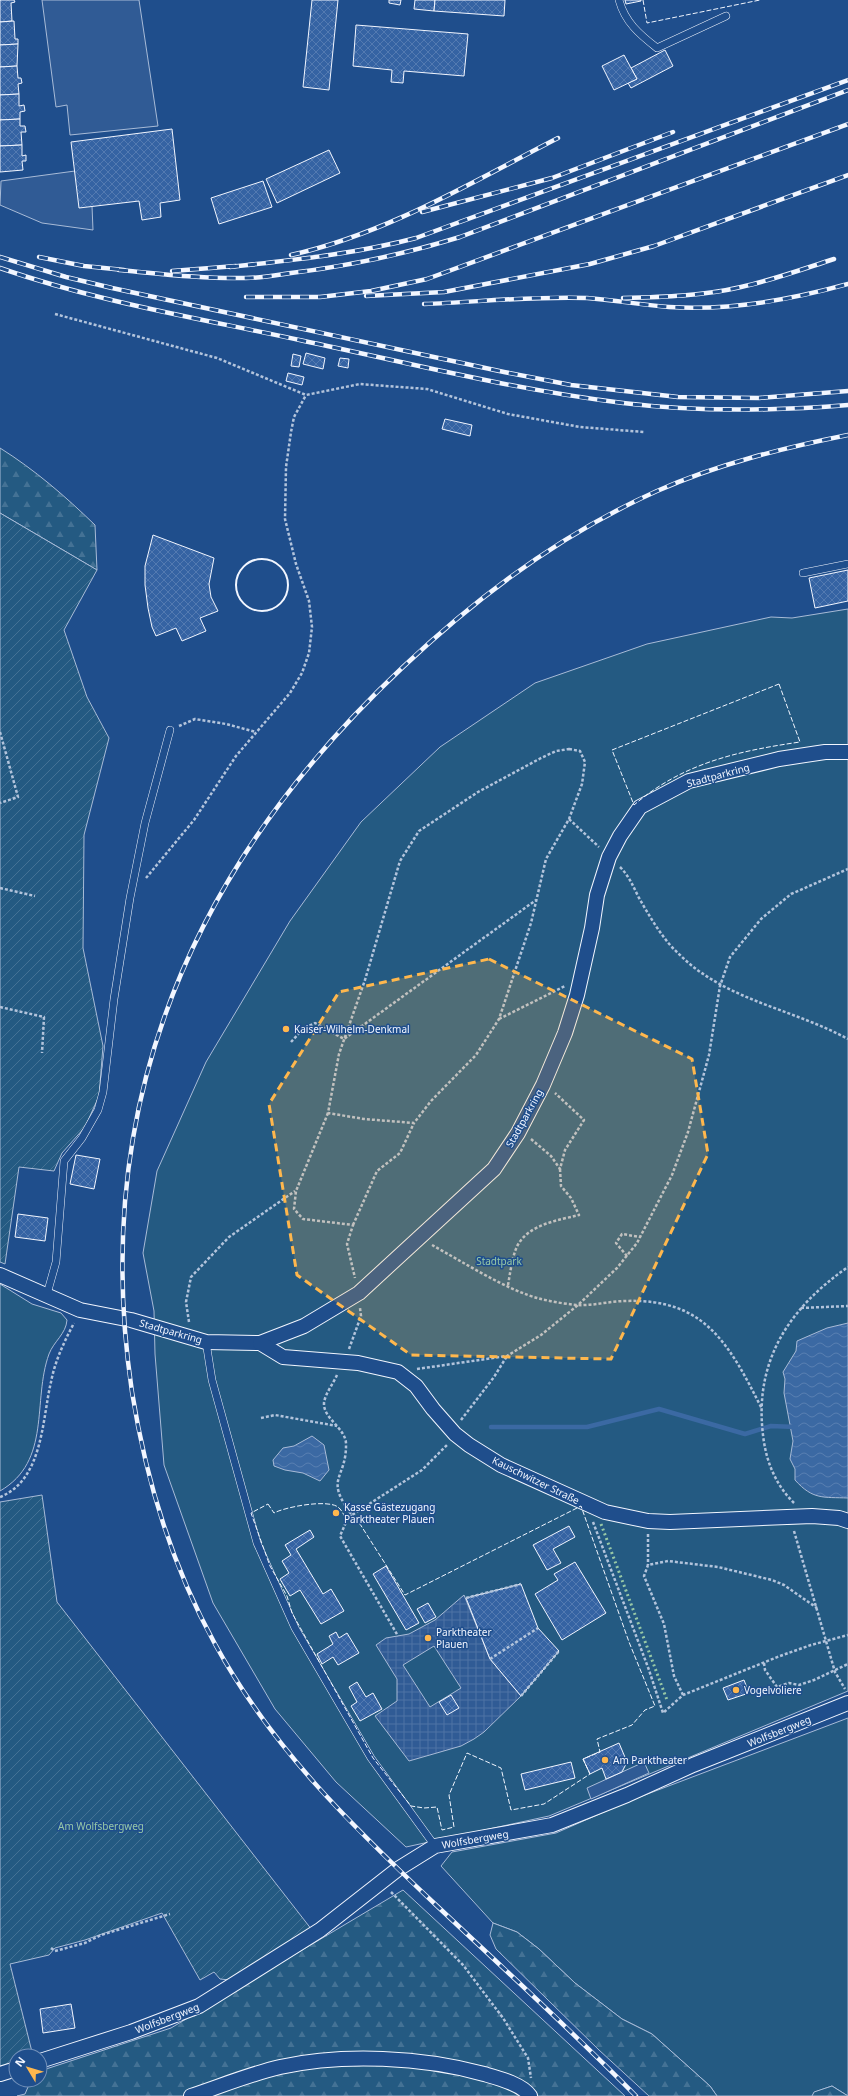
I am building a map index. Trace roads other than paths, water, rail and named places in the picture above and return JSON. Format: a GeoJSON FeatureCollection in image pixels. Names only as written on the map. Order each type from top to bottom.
{"type":"FeatureCollection","features":[{"type":"Feature","properties":{"kind":"street","name":"Stadtparkring"},"geometry":{"type":"LineString","coordinates":[[47,1294],[80,1310],[132,1320],[206,1342],[260,1343],[304,1326],[359,1293],[494,1169],[518,1133],[543,1085],[565,1032],[580,979],[597,895],[609,857],[620,836],[640,807],[689,781],[779,759],[825,752],[848,752]]}},
{"type":"Feature","properties":{"kind":"street"},"geometry":{"type":"LineString","coordinates":[[0,1275],[47,1294]]}},
{"type":"Feature","properties":{"kind":"street","name":"Kauschwitzer Straße"},"geometry":{"type":"LineString","coordinates":[[260,1343],[283,1357],[358,1363],[398,1372],[416,1386],[433,1409],[455,1434],[501,1465],[593,1508],[648,1521],[812,1516],[848,1520]]}},
{"type":"Feature","properties":{"kind":"street","name":"Wolfsbergweg"},"geometry":{"type":"LineString","coordinates":[[48,2059],[131,2032],[199,2006],[320,1930],[398,1870],[435,1846],[552,1825],[626,1795],[693,1764],[848,1703]]}},
{"type":"Feature","properties":{"kind":"street"},"geometry":{"type":"LineString","coordinates":[[191,2096],[238,2079],[281,2067],[347,2059],[432,2062],[498,2078],[528,2093]]}},
{"type":"Feature","properties":{"kind":"lane"},"geometry":{"type":"LineString","coordinates":[[619,0],[623,15],[642,37],[657,48],[726,16]]}},
{"type":"Feature","properties":{"kind":"lane"},"geometry":{"type":"LineString","coordinates":[[803,573],[848,564]]}},
{"type":"Feature","properties":{"kind":"lane"},"geometry":{"type":"LineString","coordinates":[[47,1294],[56,1262],[64,1160],[82,1138],[98,1110],[103,1092],[114,999],[130,898],[145,823],[170,730]]}},
{"type":"Feature","properties":{"kind":"lane"},"geometry":{"type":"LineString","coordinates":[[206,1342],[212,1380],[257,1543],[295,1628],[371,1758],[435,1846]]}},
{"type":"Feature","properties":{"kind":"water"},"geometry":{"type":"Polygon","coordinates":[[[848,1323],[848,1498],[825,1497],[807,1491],[795,1480],[795,1469],[790,1459],[793,1441],[784,1393],[785,1379],[783,1372],[796,1351],[797,1341],[827,1328],[848,1323]]]}},
{"type":"Feature","properties":{"kind":"water"},"geometry":{"type":"Polygon","coordinates":[[[312,1436],[324,1445],[329,1470],[320,1481],[303,1473],[285,1470],[274,1466],[273,1460],[283,1448],[294,1446],[312,1436]]]}},
{"type":"Feature","properties":{"kind":"waterway"},"geometry":{"type":"LineString","coordinates":[[491,1427],[587,1427],[659,1409],[745,1434],[771,1426],[796,1427]]}},
{"type":"Feature","properties":{"kind":"railway"},"geometry":{"type":"LineString","coordinates":[[230,267],[347,252],[393,244],[416,238],[848,80]]}},
{"type":"Feature","properties":{"kind":"railway"},"geometry":{"type":"LineString","coordinates":[[119,270],[199,277],[252,278],[334,267],[419,249],[460,237],[848,90]]}},
{"type":"Feature","properties":{"kind":"railway"},"geometry":{"type":"LineString","coordinates":[[246,297],[320,297],[371,291],[427,279],[848,124]]}},
{"type":"Feature","properties":{"kind":"railway"},"geometry":{"type":"LineString","coordinates":[[422,212],[552,178],[673,132]]}},
{"type":"Feature","properties":{"kind":"railway"},"geometry":{"type":"LineString","coordinates":[[291,255],[326,246],[395,220],[461,189],[558,138]]}},
{"type":"Feature","properties":{"kind":"railway"},"geometry":{"type":"LineString","coordinates":[[366,296],[444,292],[590,264],[654,246],[848,175]]}},
{"type":"Feature","properties":{"kind":"railway"},"geometry":{"type":"LineString","coordinates":[[0,257],[66,277],[112,288],[571,385],[678,397],[759,398],[848,391]]}},
{"type":"Feature","properties":{"kind":"railway"},"geometry":{"type":"LineString","coordinates":[[39,257],[84,266],[124,270]]}},
{"type":"Feature","properties":{"kind":"railway"},"geometry":{"type":"LineString","coordinates":[[623,298],[683,296],[727,290],[765,281],[834,259]]}},
{"type":"Feature","properties":{"kind":"railway"},"geometry":{"type":"LineString","coordinates":[[172,271],[236,266]]}},
{"type":"Feature","properties":{"kind":"railway"},"geometry":{"type":"LineString","coordinates":[[0,268],[74,291],[150,309],[462,375],[583,398],[651,406],[736,410],[848,405]]}},
{"type":"Feature","properties":{"kind":"railway"},"geometry":{"type":"LineString","coordinates":[[424,304],[526,298],[587,298],[669,307],[692,308],[737,306],[804,295],[848,284]]}},
{"type":"Feature","properties":{"kind":"railway"},"geometry":{"type":"LineString","coordinates":[[636,2096],[562,2023],[404,1875],[343,1814],[287,1751],[261,1717],[237,1682],[215,1644],[186,1584],[163,1522],[153,1490],[138,1425],[132,1392],[123,1286],[127,1184],[143,1088],[173,995],[214,907],[266,823],[329,743],[403,667],[461,615],[523,568],[588,526],[622,508],[680,481],[775,451],[848,435]]}},
{"type":"Feature","properties":{"kind":"place","name":"Kaiser-Wilhelm-Denkmal"},"geometry":{"type":"Point","coordinates":[286,1029]}},
{"type":"Feature","properties":{"kind":"place","name":"Kasse Gästezugang Parktheater Plauen"},"geometry":{"type":"Point","coordinates":[336,1513]}},
{"type":"Feature","properties":{"kind":"place","name":"Parktheater Plauen"},"geometry":{"type":"Point","coordinates":[428,1638]}},
{"type":"Feature","properties":{"kind":"place","name":"Vogelvoliere"},"geometry":{"type":"Point","coordinates":[736,1690]}},
{"type":"Feature","properties":{"kind":"place","name":"Am Parktheater"},"geometry":{"type":"Point","coordinates":[605,1760]}},
{"type":"Feature","properties":{"kind":"park label","name":"Stadtpark"},"geometry":{"type":"Point","coordinates":[499,1261]}},
{"type":"Feature","properties":{"kind":"park label","name":"Am Wolfsbergweg"},"geometry":{"type":"Point","coordinates":[101,1826]}}]}
